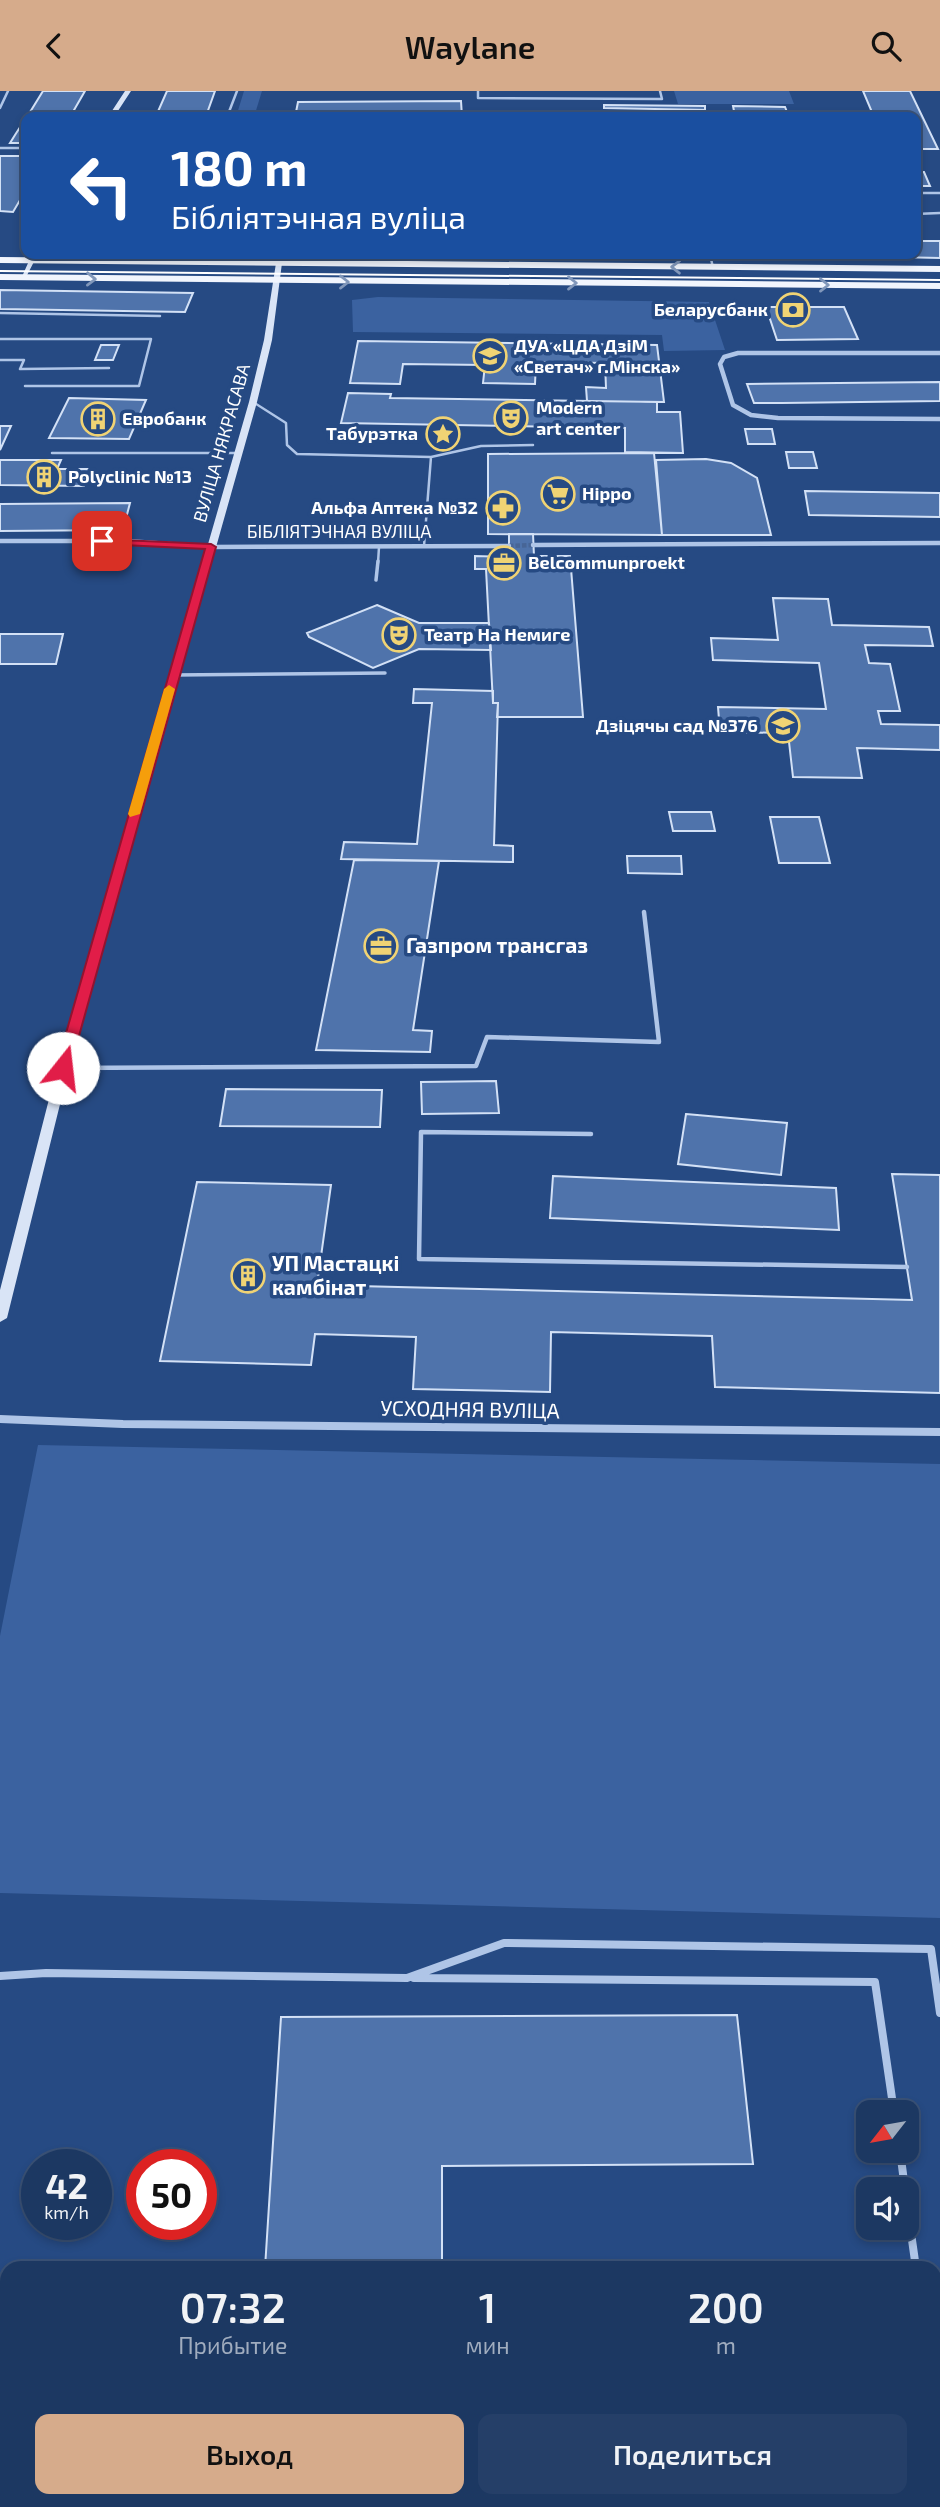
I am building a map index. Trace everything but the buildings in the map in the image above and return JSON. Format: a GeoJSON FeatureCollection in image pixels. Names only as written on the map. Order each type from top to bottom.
{"type":"FeatureCollection","features":[{"type":"Feature","properties":{"kind":"main road"},"geometry":{"type":"LineString","coordinates":[[114,112],[128,91]]}},
{"type":"Feature","properties":{"kind":"main road"},"geometry":{"type":"LineString","coordinates":[[0,260],[21,258]]}},
{"type":"Feature","properties":{"kind":"main road"},"geometry":{"type":"LineString","coordinates":[[23,278],[33,259]]}},
{"type":"Feature","properties":{"kind":"main road"},"geometry":{"type":"LineString","coordinates":[[116,259],[279,263],[352,259],[713,268],[940,269]]}},
{"type":"Feature","properties":{"kind":"main road","name":"ВУЛІЦА НЯКРАСАВА"},"geometry":{"type":"LineString","coordinates":[[0,1318],[63,1068],[236,453],[253,401],[268,340],[279,263]]}},
{"type":"Feature","properties":{"kind":"main road"},"geometry":{"type":"LineString","coordinates":[[0,278],[940,286]]}},
{"type":"Feature","properties":{"kind":"street"},"geometry":{"type":"LineString","coordinates":[[940,353],[738,353],[724,357],[720,364],[733,405],[751,415],[778,418],[940,419]]}},
{"type":"Feature","properties":{"kind":"street","name":"БІБЛІЯТЭЧНАЯ ВУЛІЦА"},"geometry":{"type":"LineString","coordinates":[[0,541],[127,541],[211,547],[509,546]]}},
{"type":"Feature","properties":{"kind":"street"},"geometry":{"type":"LineString","coordinates":[[533,545],[940,543]]}},
{"type":"Feature","properties":{"kind":"street","name":"УСХОДНЯЯ ВУЛІЦА"},"geometry":{"type":"LineString","coordinates":[[0,1419],[123,1424],[940,1432]]}},
{"type":"Feature","properties":{"kind":"lane"},"geometry":{"type":"LineString","coordinates":[[0,108],[8,91]]}},
{"type":"Feature","properties":{"kind":"lane"},"geometry":{"type":"LineString","coordinates":[[229,112],[237,91]]}},
{"type":"Feature","properties":{"kind":"lane"},"geometry":{"type":"LineString","coordinates":[[478,91],[478,98],[662,99],[660,91]]}},
{"type":"Feature","properties":{"kind":"lane"},"geometry":{"type":"LineString","coordinates":[[0,148],[21,148]]}},
{"type":"Feature","properties":{"kind":"lane"},"geometry":{"type":"LineString","coordinates":[[921,193],[940,193]]}},
{"type":"Feature","properties":{"kind":"lane"},"geometry":{"type":"LineString","coordinates":[[921,213],[940,213]]}},
{"type":"Feature","properties":{"kind":"lane"},"geometry":{"type":"LineString","coordinates":[[711,259],[713,268]]}},
{"type":"Feature","properties":{"kind":"lane"},"geometry":{"type":"LineString","coordinates":[[0,313],[160,316]]}},
{"type":"Feature","properties":{"kind":"lane"},"geometry":{"type":"LineString","coordinates":[[0,339],[151,339],[139,386],[25,386]]}},
{"type":"Feature","properties":{"kind":"lane"},"geometry":{"type":"LineString","coordinates":[[0,360],[24,360],[20,369],[109,368]]}},
{"type":"Feature","properties":{"kind":"lane"},"geometry":{"type":"LineString","coordinates":[[253,401],[286,423],[285,443],[288,450],[308,456],[431,457],[481,446],[533,445]]}},
{"type":"Feature","properties":{"kind":"lane"},"geometry":{"type":"LineString","coordinates":[[52,453],[236,453]]}},
{"type":"Feature","properties":{"kind":"lane"},"geometry":{"type":"LineString","coordinates":[[424,546],[431,457]]}},
{"type":"Feature","properties":{"kind":"lane"},"geometry":{"type":"LineString","coordinates":[[376,580],[379,547]]}},
{"type":"Feature","properties":{"kind":"lane"},"geometry":{"type":"LineString","coordinates":[[173,675],[385,673]]}},
{"type":"Feature","properties":{"kind":"lane"},"geometry":{"type":"LineString","coordinates":[[63,1068],[477,1066],[487,1037],[659,1042],[644,912]]}},
{"type":"Feature","properties":{"kind":"lane"},"geometry":{"type":"LineString","coordinates":[[591,1134],[421,1132],[419,1259],[907,1267]]}},
{"type":"Feature","properties":{"kind":"lane"},"geometry":{"type":"LineString","coordinates":[[407,1978],[504,1943],[931,1949],[940,2013]]}},
{"type":"Feature","properties":{"kind":"lane"},"geometry":{"type":"LineString","coordinates":[[0,1976],[46,1973],[875,1982],[892,2100]]}},
{"type":"Feature","properties":{"kind":"lane"},"geometry":{"type":"LineString","coordinates":[[912,2240],[915,2261]]}},
{"type":"Feature","properties":{"kind":"shaded area"},"geometry":{"type":"Polygon","coordinates":[[[244,91],[262,91],[256,112],[238,112],[244,91]]]}},
{"type":"Feature","properties":{"kind":"shaded area"},"geometry":{"type":"Polygon","coordinates":[[[674,91],[789,91],[794,104],[678,104],[674,91]]]}},
{"type":"Feature","properties":{"kind":"shaded area"},"geometry":{"type":"Polygon","coordinates":[[[378,297],[709,302],[725,350],[664,351],[662,335],[353,332],[352,300],[378,297]]]}},
{"type":"Feature","properties":{"kind":"shaded area"},"geometry":{"type":"Polygon","coordinates":[[[38,1445],[940,1464],[940,1918],[0,1893],[0,1636],[38,1445]]]}},
{"type":"Feature","properties":{"kind":"tunnel"},"geometry":{"type":"LineString","coordinates":[[509,546],[533,545]]}},
{"type":"Feature","properties":{"kind":"tram line"},"geometry":{"type":"LineString","coordinates":[[0,271],[940,280]]}},
{"type":"Feature","properties":{"kind":"slow traffic"},"geometry":{"type":"LineString","coordinates":[[134,814],[169,689]]}},
{"type":"Feature","properties":{"kind":"place","name":"Беларусбанк"},"geometry":{"type":"Point","coordinates":[793,310]}},
{"type":"Feature","properties":{"kind":"place","name":"ДУА «ЦДА ДзіМ «Светач» г.Мінска»"},"geometry":{"type":"Point","coordinates":[490,356]}},
{"type":"Feature","properties":{"kind":"place","name":"Modern art center"},"geometry":{"type":"Point","coordinates":[511,418]}},
{"type":"Feature","properties":{"kind":"place","name":"Евробанк"},"geometry":{"type":"Point","coordinates":[98,419]}},
{"type":"Feature","properties":{"kind":"place","name":"Табурэтка"},"geometry":{"type":"Point","coordinates":[443,434]}},
{"type":"Feature","properties":{"kind":"place","name":"Polyclinic №13"},"geometry":{"type":"Point","coordinates":[44,477]}},
{"type":"Feature","properties":{"kind":"place","name":"Hippo"},"geometry":{"type":"Point","coordinates":[558,494]}},
{"type":"Feature","properties":{"kind":"place","name":"Альфа Аптека №32"},"geometry":{"type":"Point","coordinates":[503,508]}},
{"type":"Feature","properties":{"kind":"place","name":"Belcommunproekt"},"geometry":{"type":"Point","coordinates":[504,563]}},
{"type":"Feature","properties":{"kind":"place","name":"Театр На Немиге"},"geometry":{"type":"Point","coordinates":[399,635]}},
{"type":"Feature","properties":{"kind":"place","name":"Дзіцячы сад №376"},"geometry":{"type":"Point","coordinates":[783,726]}},
{"type":"Feature","properties":{"kind":"place","name":"Газпром трансгаз"},"geometry":{"type":"Point","coordinates":[381,946]}},
{"type":"Feature","properties":{"kind":"place","name":"УП Мастацкі камбінат"},"geometry":{"type":"Point","coordinates":[248,1276]}},
{"type":"Feature","properties":{"kind":"route"},"geometry":{"type":"LineString","coordinates":[[63,1068],[211,547],[102,541]]}}]}
